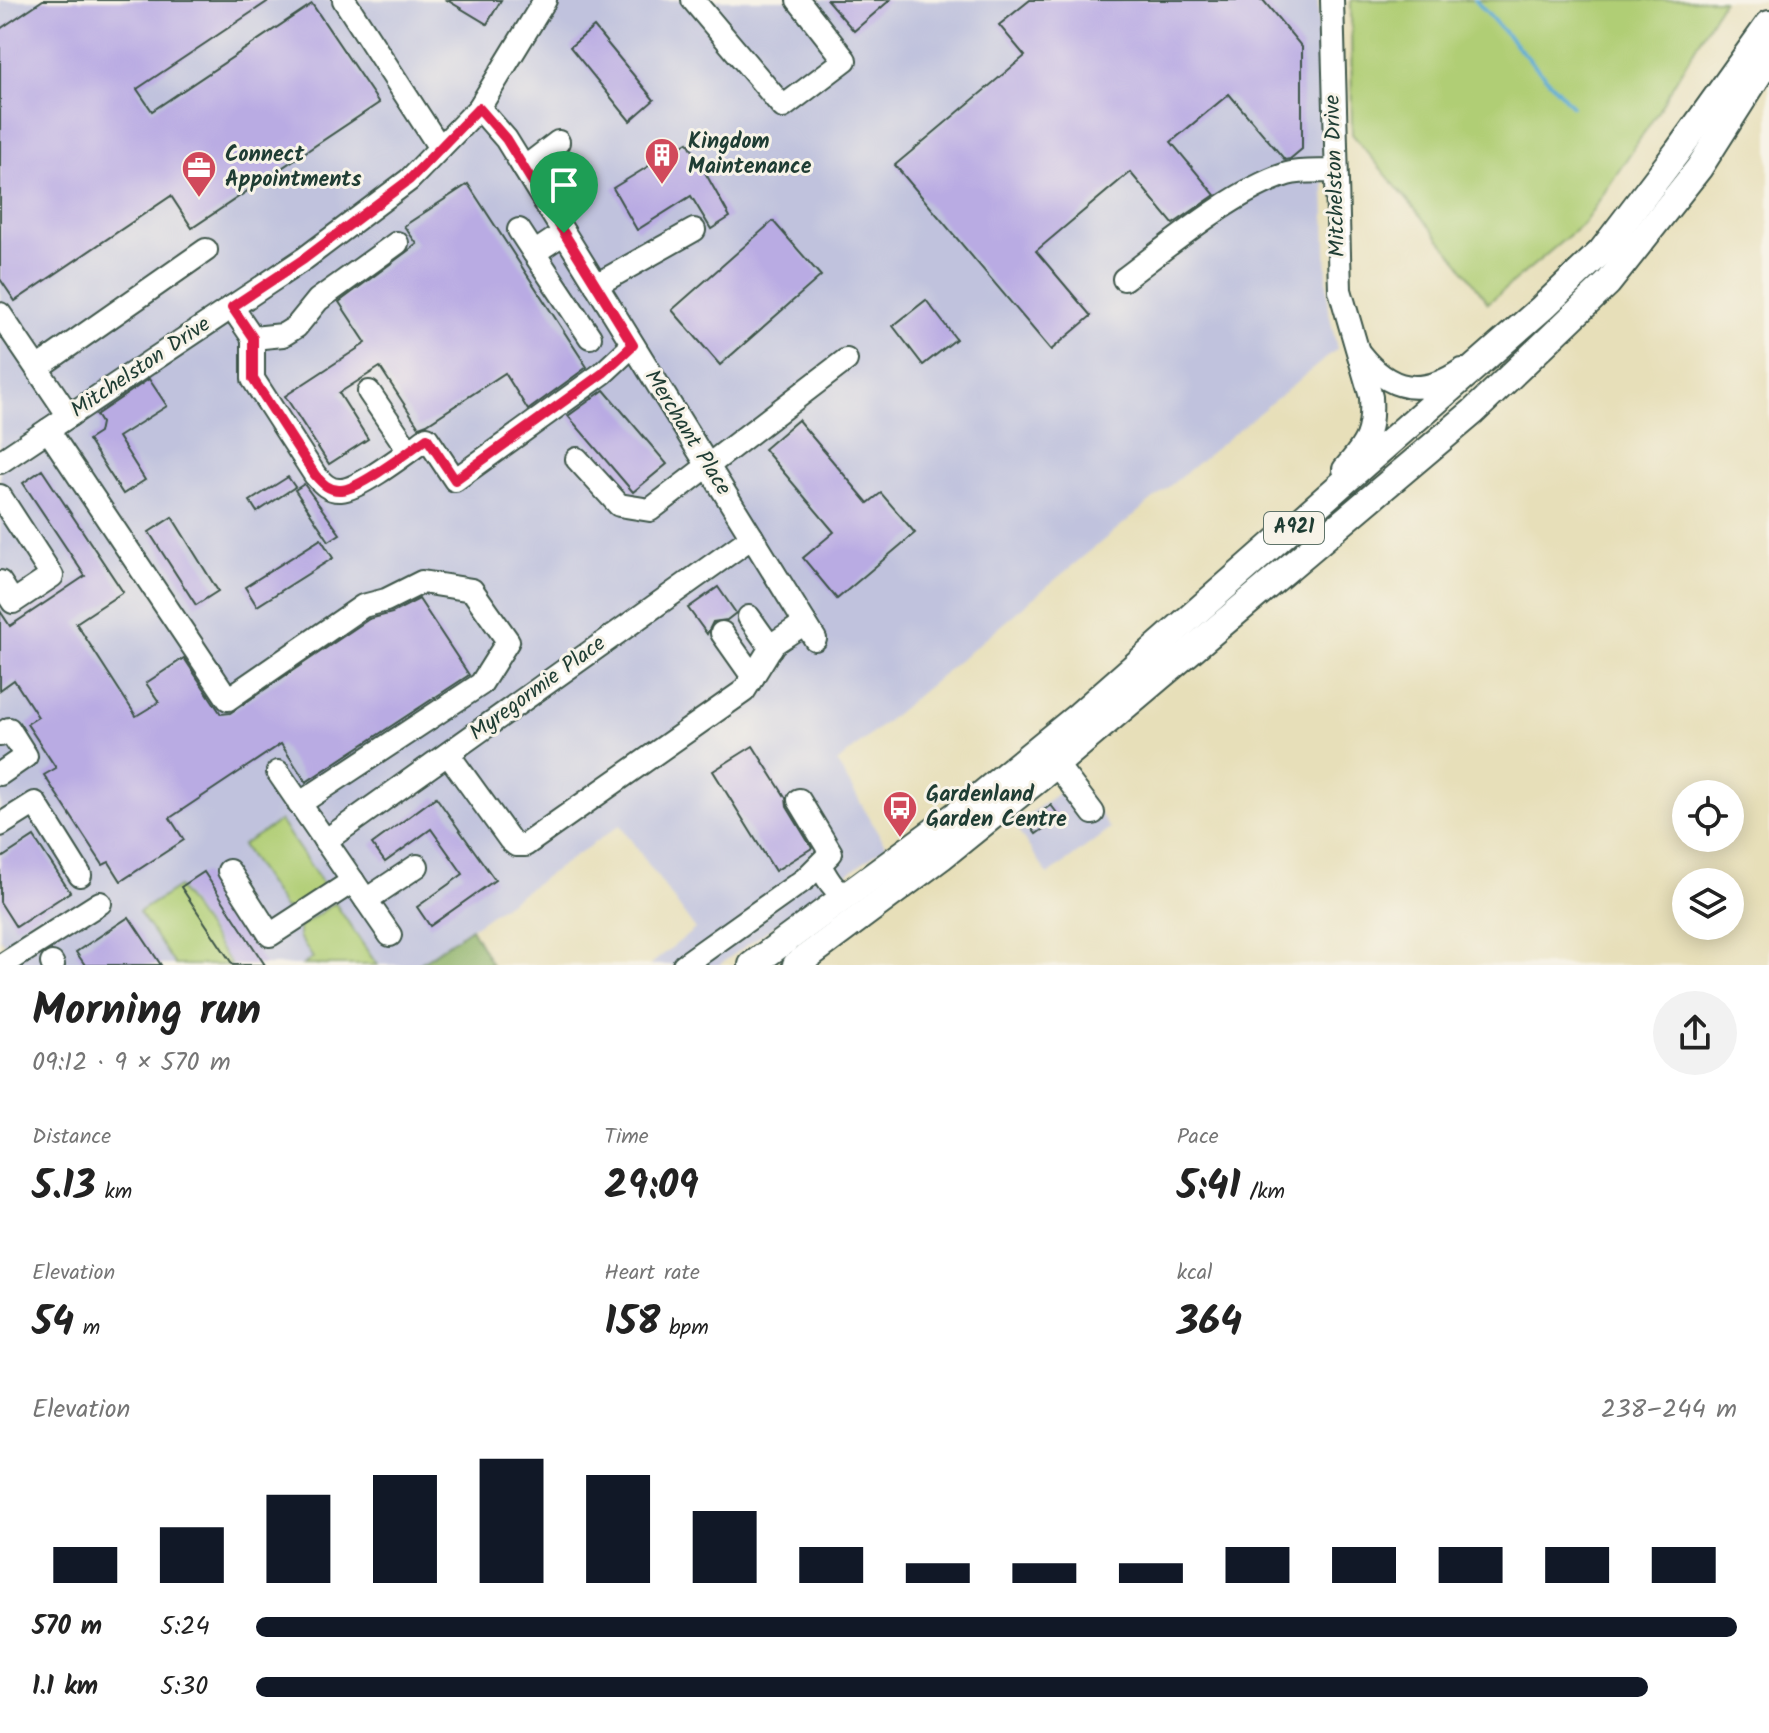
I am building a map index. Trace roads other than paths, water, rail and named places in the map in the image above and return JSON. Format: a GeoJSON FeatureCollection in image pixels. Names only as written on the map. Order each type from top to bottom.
{"type":"FeatureCollection","features":[{"type":"Feature","properties":{"kind":"main road","name":"A921"},"geometry":{"type":"LineString","coordinates":[[752,965],[812,922],[844,889],[964,809],[1068,724],[1542,308],[1601,252],[1769,24]]}},
{"type":"Feature","properties":{"kind":"main road","name":"A921"},"geometry":{"type":"LineString","coordinates":[[796,965],[941,857],[1056,764],[1473,412],[1608,283],[1699,168],[1769,58]]}},
{"type":"Feature","properties":{"kind":"main road"},"geometry":{"type":"LineString","coordinates":[[1699,168],[1769,73]]}},
{"type":"Feature","properties":{"kind":"street"},"geometry":{"type":"LineString","coordinates":[[344,0],[440,148]]}},
{"type":"Feature","properties":{"kind":"street","name":"Mitchelston Drive"},"geometry":{"type":"LineString","coordinates":[[0,462],[304,259],[409,180],[479,108],[545,0]]}},
{"type":"Feature","properties":{"kind":"street"},"geometry":{"type":"LineString","coordinates":[[693,0],[783,107],[845,60],[798,0]]}},
{"type":"Feature","properties":{"kind":"street","name":"Mitchelston Drive"},"geometry":{"type":"LineString","coordinates":[[1290,532],[1367,440],[1371,429],[1371,397],[1340,290],[1332,0]]}},
{"type":"Feature","properties":{"kind":"street","name":"Merchant Place"},"geometry":{"type":"LineString","coordinates":[[479,108],[506,139],[810,631],[771,648]]}},
{"type":"Feature","properties":{"kind":"street"},"geometry":{"type":"LineString","coordinates":[[524,168],[558,142]]}},
{"type":"Feature","properties":{"kind":"street"},"geometry":{"type":"LineString","coordinates":[[1124,279],[1206,219],[1268,181],[1290,173],[1336,171]]}},
{"type":"Feature","properties":{"kind":"street"},"geometry":{"type":"LineString","coordinates":[[519,230],[590,337]]}},
{"type":"Feature","properties":{"kind":"street"},"geometry":{"type":"LineString","coordinates":[[596,285],[694,230]]}},
{"type":"Feature","properties":{"kind":"street"},"geometry":{"type":"LineString","coordinates":[[534,253],[564,233]]}},
{"type":"Feature","properties":{"kind":"street"},"geometry":{"type":"LineString","coordinates":[[253,338],[268,339],[296,327],[318,300],[397,243]]}},
{"type":"Feature","properties":{"kind":"street"},"geometry":{"type":"LineString","coordinates":[[37,368],[206,250]]}},
{"type":"Feature","properties":{"kind":"street"},"geometry":{"type":"LineString","coordinates":[[232,307],[253,338],[253,379],[315,475],[325,486],[339,491],[353,487],[427,438],[455,480],[603,373],[633,345]]}},
{"type":"Feature","properties":{"kind":"street"},"geometry":{"type":"LineString","coordinates":[[1357,350],[1367,364],[1396,385],[1416,388],[1433,385],[1460,372],[1542,308]]}},
{"type":"Feature","properties":{"kind":"street"},"geometry":{"type":"LineString","coordinates":[[0,314],[69,416]]}},
{"type":"Feature","properties":{"kind":"street"},"geometry":{"type":"LineString","coordinates":[[577,459],[619,505],[650,510],[846,360]]}},
{"type":"Feature","properties":{"kind":"street"},"geometry":{"type":"LineString","coordinates":[[369,392],[409,451]]}},
{"type":"Feature","properties":{"kind":"street"},"geometry":{"type":"LineString","coordinates":[[48,430],[228,699],[363,606],[386,600],[422,582],[472,590],[508,641],[481,684],[302,808]]}},
{"type":"Feature","properties":{"kind":"street"},"geometry":{"type":"LineString","coordinates":[[0,582],[13,602],[52,576],[4,509]]}},
{"type":"Feature","properties":{"kind":"street","name":"Myregormie Place"},"geometry":{"type":"LineString","coordinates":[[325,841],[752,537]]}},
{"type":"Feature","properties":{"kind":"street"},"geometry":{"type":"LineString","coordinates":[[448,754],[510,840],[516,845],[525,845],[744,691],[771,648],[749,617]]}},
{"type":"Feature","properties":{"kind":"street"},"geometry":{"type":"LineString","coordinates":[[722,633],[753,677]]}},
{"type":"Feature","properties":{"kind":"street"},"geometry":{"type":"LineString","coordinates":[[0,735],[9,729],[26,756],[0,774]]}},
{"type":"Feature","properties":{"kind":"street"},"geometry":{"type":"LineString","coordinates":[[1056,764],[1093,813]]}},
{"type":"Feature","properties":{"kind":"street"},"geometry":{"type":"LineString","coordinates":[[278,772],[390,935]]}},
{"type":"Feature","properties":{"kind":"street"},"geometry":{"type":"LineString","coordinates":[[684,965],[805,879],[831,853],[799,800]]}},
{"type":"Feature","properties":{"kind":"street"},"geometry":{"type":"LineString","coordinates":[[0,825],[35,803],[80,875]]}},
{"type":"Feature","properties":{"kind":"street"},"geometry":{"type":"LineString","coordinates":[[366,900],[417,866]]}},
{"type":"Feature","properties":{"kind":"street"},"geometry":{"type":"LineString","coordinates":[[820,866],[844,889]]}},
{"type":"Feature","properties":{"kind":"street"},"geometry":{"type":"LineString","coordinates":[[229,871],[270,935],[353,881]]}},
{"type":"Feature","properties":{"kind":"street"},"geometry":{"type":"LineString","coordinates":[[0,958],[4,965],[100,903]]}},
{"type":"Feature","properties":{"kind":"waterway"},"geometry":{"type":"LineString","coordinates":[[1475,0],[1572,106]]}},
{"type":"Feature","properties":{"kind":"place","name":"Kingdom Maintenance"},"geometry":{"type":"Point","coordinates":[662,186]}},
{"type":"Feature","properties":{"kind":"place","name":"Connect Appointments"},"geometry":{"type":"Point","coordinates":[199,199]}},
{"type":"Feature","properties":{"kind":"place","name":"Gardenland Garden Centre"},"geometry":{"type":"Point","coordinates":[900,839]}}]}
